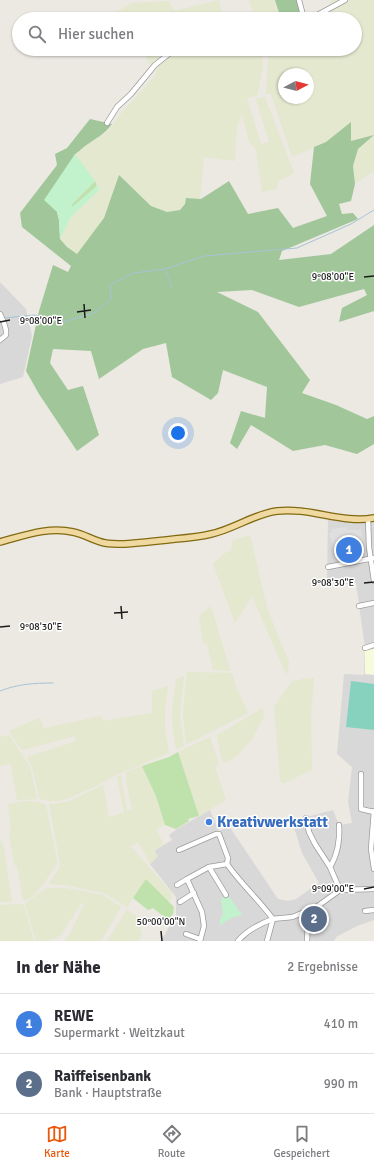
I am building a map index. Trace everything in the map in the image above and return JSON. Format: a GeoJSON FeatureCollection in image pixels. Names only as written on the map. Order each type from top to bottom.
{"type":"FeatureCollection","features":[{"type":"Feature","properties":{"kind":"main road"},"geometry":{"type":"LineString","coordinates":[[0,542],[55,530],[65,530],[104,543],[114,544],[200,537],[225,530],[241,522],[266,513],[289,510],[352,519],[371,519]]}},
{"type":"Feature","properties":{"kind":"street"},"geometry":{"type":"LineString","coordinates":[[299,0],[302,12]]}},
{"type":"Feature","properties":{"kind":"street"},"geometry":{"type":"LineString","coordinates":[[323,12],[345,0]]}},
{"type":"Feature","properties":{"kind":"street"},"geometry":{"type":"LineString","coordinates":[[106,123],[117,107],[131,94],[155,65],[166,56]]}},
{"type":"Feature","properties":{"kind":"street"},"geometry":{"type":"LineString","coordinates":[[0,340],[6,335],[7,330],[1,317]]}},
{"type":"Feature","properties":{"kind":"street"},"geometry":{"type":"LineString","coordinates":[[371,519],[374,581]]}},
{"type":"Feature","properties":{"kind":"street"},"geometry":{"type":"LineString","coordinates":[[328,568],[372,558]]}},
{"type":"Feature","properties":{"kind":"street"},"geometry":{"type":"LineString","coordinates":[[359,606],[374,603]]}},
{"type":"Feature","properties":{"kind":"street"},"geometry":{"type":"LineString","coordinates":[[365,648],[374,645]]}},
{"type":"Feature","properties":{"kind":"street"},"geometry":{"type":"LineString","coordinates":[[361,774],[360,809],[374,812],[371,849],[374,869]]}},
{"type":"Feature","properties":{"kind":"street"},"geometry":{"type":"LineString","coordinates":[[306,818],[309,832],[330,867],[340,890]]}},
{"type":"Feature","properties":{"kind":"street"},"geometry":{"type":"LineString","coordinates":[[330,867],[339,844],[339,825]]}},
{"type":"Feature","properties":{"kind":"street"},"geometry":{"type":"LineString","coordinates":[[179,850],[219,834],[228,857],[226,864]]}},
{"type":"Feature","properties":{"kind":"street"},"geometry":{"type":"LineString","coordinates":[[177,885],[209,867],[226,864]]}},
{"type":"Feature","properties":{"kind":"street"},"geometry":{"type":"LineString","coordinates":[[226,864],[273,919]]}},
{"type":"Feature","properties":{"kind":"street"},"geometry":{"type":"LineString","coordinates":[[209,867],[226,895]]}},
{"type":"Feature","properties":{"kind":"street"},"geometry":{"type":"LineString","coordinates":[[186,934],[200,940],[204,926],[202,912],[187,879]]}},
{"type":"Feature","properties":{"kind":"street"},"geometry":{"type":"LineString","coordinates":[[307,941],[308,921],[310,914],[315,908],[340,890],[374,889]]}},
{"type":"Feature","properties":{"kind":"street"},"geometry":{"type":"LineString","coordinates":[[180,902],[194,894]]}},
{"type":"Feature","properties":{"kind":"street"},"geometry":{"type":"LineString","coordinates":[[365,911],[374,910]]}},
{"type":"Feature","properties":{"kind":"street"},"geometry":{"type":"LineString","coordinates":[[238,941],[242,936],[273,919],[293,916],[304,912],[310,914]]}},
{"type":"Feature","properties":{"kind":"street"},"geometry":{"type":"LineString","coordinates":[[267,941],[273,919]]}},
{"type":"Feature","properties":{"kind":"shaded area"},"geometry":{"type":"Polygon","coordinates":[[[219,0],[222,12],[116,12],[132,3],[169,1],[174,11],[219,0]]]}},
{"type":"Feature","properties":{"kind":"shaded area"},"geometry":{"type":"Polygon","coordinates":[[[249,0],[275,0],[279,12],[253,12],[249,0]]]}},
{"type":"Feature","properties":{"kind":"shaded area"},"geometry":{"type":"Polygon","coordinates":[[[331,0],[374,0],[374,171],[355,184],[353,167],[358,149],[373,135],[351,141],[351,123],[326,142],[292,157],[271,94],[266,94],[268,56],[362,56],[362,12],[325,12],[330,9],[331,0]]]}},
{"type":"Feature","properties":{"kind":"shaded area"},"geometry":{"type":"Polygon","coordinates":[[[146,56],[160,56],[150,65],[146,56]]]}},
{"type":"Feature","properties":{"kind":"shaded area"},"geometry":{"type":"Polygon","coordinates":[[[171,56],[262,56],[263,67],[257,96],[247,98],[261,144],[269,142],[256,99],[265,97],[294,173],[279,181],[276,189],[262,192],[256,150],[249,141],[242,114],[237,127],[235,161],[204,157],[200,199],[186,198],[185,204],[180,210],[167,212],[151,206],[119,175],[104,218],[78,254],[67,247],[60,239],[70,218],[100,189],[75,154],[80,152],[84,147],[108,131],[122,112],[155,76],[159,65],[171,56]]]}},
{"type":"Feature","properties":{"kind":"shaded area"},"geometry":{"type":"Polygon","coordinates":[[[75,154],[95,181],[72,204],[72,207],[97,186],[100,189],[70,218],[60,239],[57,212],[44,200],[75,154]]]}},
{"type":"Feature","properties":{"kind":"shaded area"},"geometry":{"type":"Polygon","coordinates":[[[0,282],[26,309],[32,336],[23,377],[0,384],[0,282]]]}},
{"type":"Feature","properties":{"kind":"shaded area"},"geometry":{"type":"Polygon","coordinates":[[[328,515],[374,518],[374,920],[357,926],[336,937],[334,941],[160,941],[176,915],[176,897],[150,864],[158,856],[154,851],[172,840],[169,835],[177,829],[210,810],[219,831],[229,826],[278,899],[288,901],[296,899],[319,883],[302,853],[292,821],[333,810],[339,825],[352,823],[348,802],[352,767],[337,754],[344,674],[364,675],[365,648],[356,583],[327,586],[328,515]]]}},
{"type":"Feature","properties":{"kind":"shaded area"},"geometry":{"type":"Polygon","coordinates":[[[347,527],[347,530],[361,530],[363,541],[333,547],[329,533],[332,532],[331,529],[347,527]]]}},
{"type":"Feature","properties":{"kind":"shaded area"},"geometry":{"type":"Polygon","coordinates":[[[250,535],[267,607],[289,661],[288,672],[286,674],[252,596],[235,623],[213,564],[225,553],[231,551],[233,540],[250,535]]]}},
{"type":"Feature","properties":{"kind":"shaded area"},"geometry":{"type":"Polygon","coordinates":[[[211,606],[230,671],[213,670],[207,644],[203,643],[199,616],[211,606]]]}},
{"type":"Feature","properties":{"kind":"shaded area"},"geometry":{"type":"Polygon","coordinates":[[[374,648],[374,675],[365,674],[365,650],[374,648]]]}},
{"type":"Feature","properties":{"kind":"shaded area"},"geometry":{"type":"Polygon","coordinates":[[[187,672],[232,673],[237,689],[248,713],[186,744],[183,713],[187,672]]]}},
{"type":"Feature","properties":{"kind":"shaded area"},"geometry":{"type":"Polygon","coordinates":[[[183,676],[180,716],[184,746],[176,749],[173,732],[173,701],[176,680],[183,676]]]}},
{"type":"Feature","properties":{"kind":"shaded area"},"geometry":{"type":"Polygon","coordinates":[[[314,678],[311,714],[312,770],[282,784],[280,780],[274,707],[292,681],[314,678]]]}},
{"type":"Feature","properties":{"kind":"shaded area"},"geometry":{"type":"Polygon","coordinates":[[[168,686],[165,708],[165,729],[169,753],[116,775],[72,797],[59,801],[40,799],[32,767],[27,757],[76,741],[75,736],[22,750],[9,731],[39,718],[44,728],[101,716],[103,721],[152,713],[152,691],[168,686]]]}},
{"type":"Feature","properties":{"kind":"shaded area"},"geometry":{"type":"Polygon","coordinates":[[[263,708],[264,717],[252,739],[237,756],[225,763],[222,761],[217,735],[263,708]]]}},
{"type":"Feature","properties":{"kind":"shaded area"},"geometry":{"type":"Polygon","coordinates":[[[9,735],[30,767],[37,799],[17,800],[11,764],[0,766],[0,737],[9,735]]]}},
{"type":"Feature","properties":{"kind":"shaded area"},"geometry":{"type":"Polygon","coordinates":[[[210,737],[219,764],[215,767],[226,800],[199,816],[178,752],[210,737]]]}},
{"type":"Feature","properties":{"kind":"shaded area"},"geometry":{"type":"Polygon","coordinates":[[[142,766],[156,796],[165,825],[156,829],[164,845],[154,850],[158,856],[150,864],[138,842],[131,847],[171,892],[172,899],[167,902],[146,879],[127,907],[104,893],[49,883],[59,869],[60,863],[49,804],[67,802],[103,785],[109,817],[124,813],[117,777],[121,775],[127,811],[132,810],[126,782],[126,772],[142,766]]]}},
{"type":"Feature","properties":{"kind":"shaded area"},"geometry":{"type":"Polygon","coordinates":[[[26,801],[39,802],[46,805],[57,864],[34,895],[27,900],[23,900],[17,866],[15,866],[9,837],[11,826],[8,804],[26,801]]]}},
{"type":"Feature","properties":{"kind":"shaded area"},"geometry":{"type":"Polygon","coordinates":[[[0,840],[3,843],[12,902],[0,902],[0,840]]]}},
{"type":"Feature","properties":{"kind":"shaded area"},"geometry":{"type":"Polygon","coordinates":[[[46,888],[65,888],[103,895],[121,907],[101,941],[65,941],[71,932],[84,904],[82,902],[61,935],[49,941],[36,941],[25,904],[46,888]]]}},
{"type":"Feature","properties":{"kind":"shaded area"},"geometry":{"type":"Polygon","coordinates":[[[228,895],[242,915],[231,918],[220,925],[220,920],[223,914],[221,899],[228,895]]]}},
{"type":"Feature","properties":{"kind":"shaded area"},"geometry":{"type":"Polygon","coordinates":[[[21,904],[24,906],[34,941],[0,941],[0,905],[21,904]]]}},
{"type":"Feature","properties":{"kind":"shaded area"},"geometry":{"type":"Polygon","coordinates":[[[127,910],[136,916],[142,934],[139,941],[107,941],[127,910]]]}},
{"type":"Feature","properties":{"kind":"green space"},"geometry":{"type":"Polygon","coordinates":[[[275,0],[297,0],[300,12],[279,12],[275,0]]]}},
{"type":"Feature","properties":{"kind":"green space"},"geometry":{"type":"Polygon","coordinates":[[[90,119],[112,124],[103,134],[75,154],[57,212],[60,239],[67,247],[77,254],[104,218],[119,175],[151,206],[167,212],[180,210],[185,204],[186,198],[201,199],[229,181],[248,214],[278,208],[293,228],[327,216],[310,184],[314,147],[326,142],[351,122],[351,141],[374,135],[358,149],[353,166],[355,184],[351,201],[339,204],[342,214],[353,213],[358,219],[282,251],[279,260],[331,254],[374,225],[374,311],[339,322],[342,308],[367,295],[364,289],[299,307],[252,290],[217,292],[258,312],[310,380],[302,393],[336,405],[367,419],[374,416],[374,444],[357,454],[325,445],[293,451],[251,425],[237,449],[230,443],[241,411],[265,418],[267,387],[223,370],[218,393],[211,400],[172,377],[166,343],[143,349],[99,379],[91,351],[53,349],[50,363],[68,390],[83,386],[99,435],[77,451],[39,394],[26,371],[39,311],[53,265],[68,272],[71,266],[22,227],[20,213],[57,165],[55,154],[67,148],[90,119]]]}},
{"type":"Feature","properties":{"kind":"green space"},"geometry":{"type":"Polygon","coordinates":[[[95,181],[97,186],[72,208],[72,204],[95,181]]]}},
{"type":"Feature","properties":{"kind":"green space"},"geometry":{"type":"Polygon","coordinates":[[[351,681],[374,684],[374,730],[346,727],[351,681]]]}},
{"type":"Feature","properties":{"kind":"green space"},"geometry":{"type":"Polygon","coordinates":[[[178,752],[199,816],[188,819],[189,821],[176,829],[165,825],[156,796],[142,766],[169,757],[178,752]]]}},
{"type":"Feature","properties":{"kind":"green space"},"geometry":{"type":"Polygon","coordinates":[[[146,879],[174,907],[173,914],[168,920],[153,908],[148,910],[133,898],[146,879]]]}},
{"type":"Feature","properties":{"kind":"waterway"},"geometry":{"type":"LineString","coordinates":[[5,318],[34,315],[63,322],[94,313],[111,299],[110,285],[133,273],[165,269],[204,256],[297,248],[351,224],[374,210]]}},
{"type":"Feature","properties":{"kind":"waterway"},"geometry":{"type":"LineString","coordinates":[[165,269],[172,288]]}},
{"type":"Feature","properties":{"kind":"waterway"},"geometry":{"type":"LineString","coordinates":[[0,691],[26,684],[53,683]]}},
{"type":"Feature","properties":{"kind":"place","name":"REWE"},"geometry":{"type":"Point","coordinates":[349,550]}},
{"type":"Feature","properties":{"kind":"place","name":"Kreativwerkstatt"},"geometry":{"type":"Point","coordinates":[209,822]}},
{"type":"Feature","properties":{"kind":"place","name":"Raiffeisenbank"},"geometry":{"type":"Point","coordinates":[314,919]}}]}
